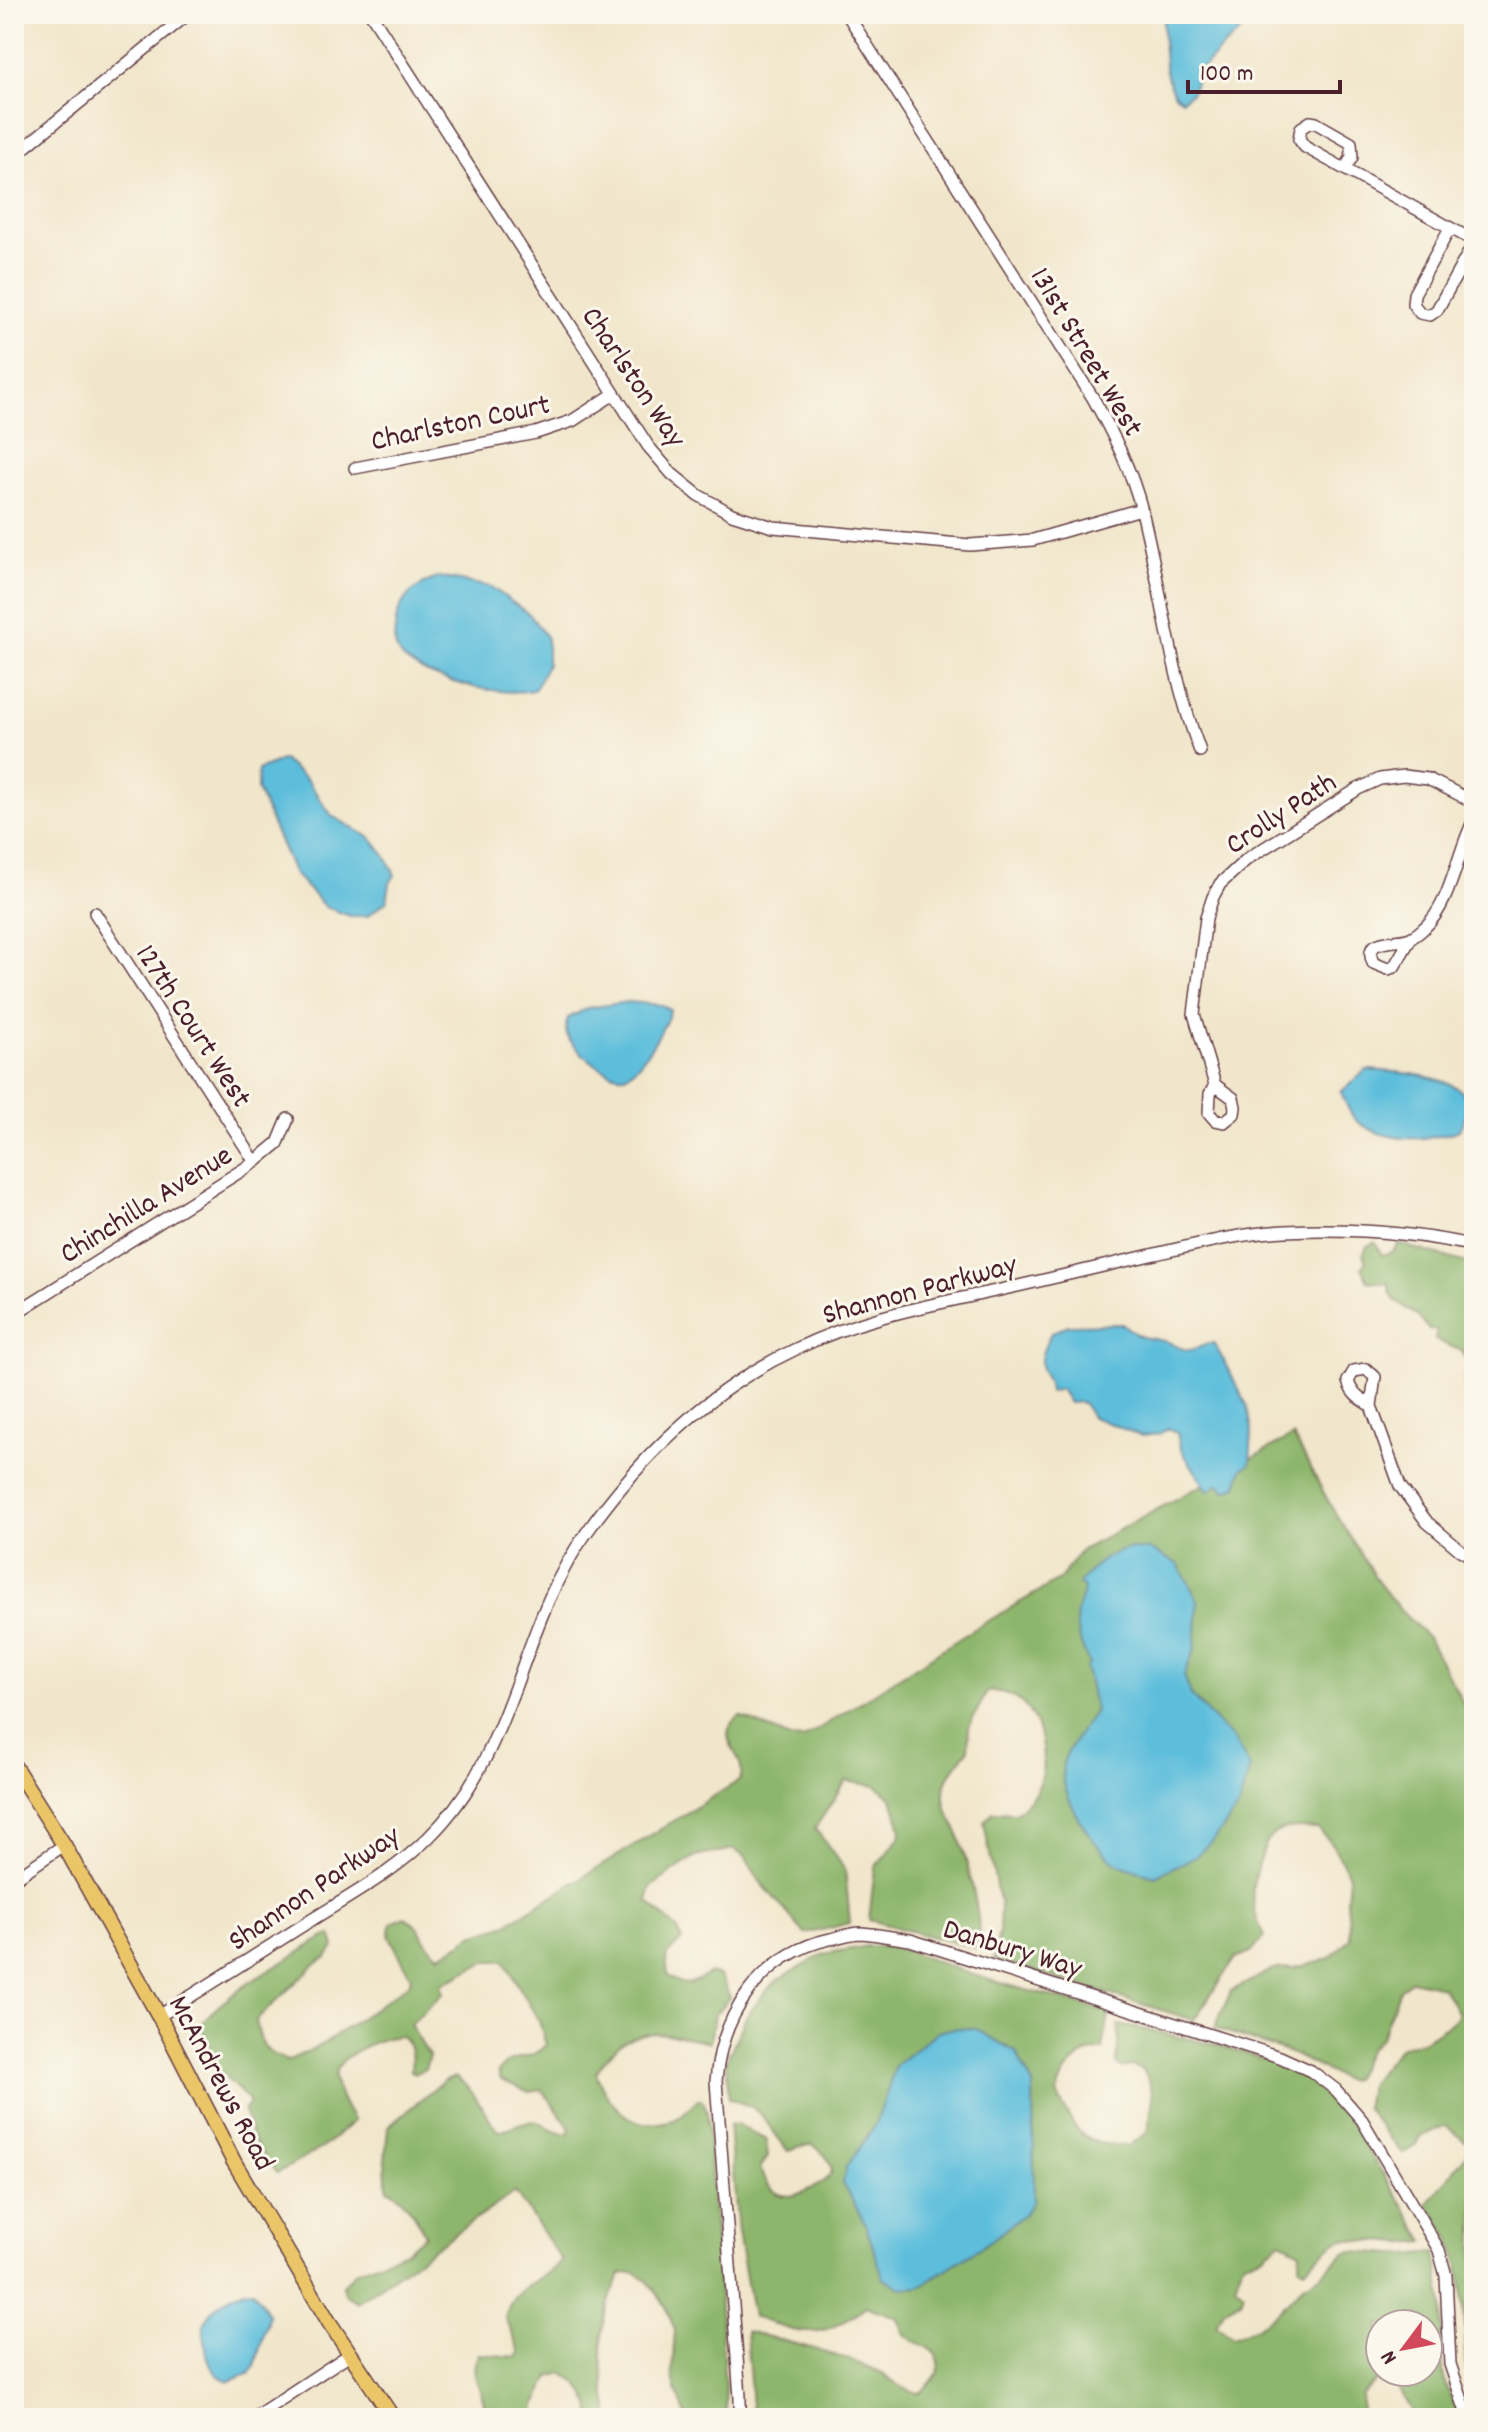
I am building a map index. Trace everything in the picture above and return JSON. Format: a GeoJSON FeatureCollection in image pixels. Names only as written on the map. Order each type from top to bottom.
{"type":"FeatureCollection","features":[{"type":"Feature","properties":{"kind":"main road","name":"McAndrews Road"},"geometry":{"type":"LineString","coordinates":[[14,1766],[64,1845],[159,2016],[234,2162],[350,2354],[393,2418]]}},
{"type":"Feature","properties":{"kind":"street"},"geometry":{"type":"LineString","coordinates":[[14,156],[188,14]]}},
{"type":"Feature","properties":{"kind":"street","name":"Charlston Way"},"geometry":{"type":"LineString","coordinates":[[371,14],[648,446],[672,474],[698,495],[732,514],[773,527],[970,545],[1033,540],[1141,509]]}},
{"type":"Feature","properties":{"kind":"street","name":"131st Street West"},"geometry":{"type":"LineString","coordinates":[[847,14],[1093,398],[1121,449],[1141,509],[1181,698],[1200,751]]}},
{"type":"Feature","properties":{"kind":"street"},"geometry":{"type":"LineString","coordinates":[[1345,169],[1352,157],[1351,143],[1316,123],[1310,122],[1301,128],[1299,139],[1305,147],[1450,228],[1474,242],[1437,310],[1430,315],[1420,313],[1413,304],[1414,294],[1450,228]]}},
{"type":"Feature","properties":{"kind":"street","name":"Charlston Court"},"geometry":{"type":"LineString","coordinates":[[355,468],[536,433],[572,421],[614,394]]}},
{"type":"Feature","properties":{"kind":"street","name":"Crolly Path"},"geometry":{"type":"LineString","coordinates":[[1215,1085],[1198,1034],[1194,1004],[1206,918],[1213,897],[1227,875],[1358,789],[1380,779],[1404,776],[1428,779],[1474,802]]}},
{"type":"Feature","properties":{"kind":"street"},"geometry":{"type":"LineString","coordinates":[[1411,938],[1427,925],[1439,908],[1474,820]]}},
{"type":"Feature","properties":{"kind":"street","name":"127th Court West"},"geometry":{"type":"LineString","coordinates":[[95,913],[255,1162]]}},
{"type":"Feature","properties":{"kind":"street","name":"Chinchilla Avenue"},"geometry":{"type":"LineString","coordinates":[[14,1314],[255,1162],[278,1143],[288,1119]]}},
{"type":"Feature","properties":{"kind":"street","name":"Shannon Parkway"},"geometry":{"type":"LineString","coordinates":[[159,2016],[379,1878],[427,1839],[460,1801],[484,1764],[503,1723],[550,1594],[582,1538],[621,1485],[672,1432],[730,1386],[794,1349],[862,1321],[1216,1240],[1282,1231],[1359,1230],[1436,1237],[1474,1246]]}},
{"type":"Feature","properties":{"kind":"street"},"geometry":{"type":"LineString","coordinates":[[1371,1406],[1400,1486],[1410,1503],[1443,1537],[1474,1558]]}},
{"type":"Feature","properties":{"kind":"street"},"geometry":{"type":"LineString","coordinates":[[14,1879],[64,1845]]}},
{"type":"Feature","properties":{"kind":"street","name":"Danbury Way"},"geometry":{"type":"LineString","coordinates":[[740,2418],[716,2081],[718,2054],[734,2011],[764,1972],[810,1943],[858,1933],[910,1940],[1280,2057],[1311,2071],[1336,2090],[1362,2120],[1439,2250],[1446,2276],[1450,2364],[1468,2418]]}},
{"type":"Feature","properties":{"kind":"street"},"geometry":{"type":"LineString","coordinates":[[253,2418],[350,2354]]}},
{"type":"Feature","properties":{"kind":"green space"},"geometry":{"type":"Polygon","coordinates":[[[1375,1242],[1382,1255],[1392,1252],[1399,1244],[1474,1265],[1474,1394],[1464,1382],[1469,1369],[1462,1351],[1435,1340],[1437,1330],[1429,1330],[1398,1302],[1389,1284],[1368,1281],[1362,1267],[1366,1261],[1363,1255],[1367,1246],[1375,1242]]]}},
{"type":"Feature","properties":{"kind":"green space"},"geometry":{"type":"Polygon","coordinates":[[[1293,1436],[1332,1508],[1378,1582],[1428,1638],[1474,1723],[1474,2367],[1467,2371],[1464,2305],[1456,2256],[1446,2232],[1427,2205],[1466,2155],[1468,2143],[1446,2126],[1420,2136],[1415,2146],[1402,2154],[1365,2107],[1370,2083],[1399,2048],[1423,2041],[1451,2023],[1458,2014],[1443,1987],[1411,1980],[1400,1990],[1381,2037],[1369,2049],[1353,2079],[1344,2080],[1291,2053],[1215,2028],[1231,1991],[1274,1969],[1294,1968],[1330,1958],[1350,1938],[1349,1875],[1334,1847],[1319,1829],[1285,1829],[1277,1831],[1269,1839],[1258,1865],[1252,1895],[1264,1937],[1251,1952],[1235,1958],[1194,2020],[994,1959],[1000,1907],[984,1822],[993,1812],[1016,1813],[1030,1799],[1037,1790],[1043,1759],[1041,1742],[1029,1711],[1018,1700],[1004,1693],[987,1692],[969,1726],[968,1750],[952,1772],[944,1793],[945,1805],[958,1833],[974,1892],[978,1925],[975,1948],[869,1920],[875,1867],[900,1838],[901,1829],[892,1798],[876,1786],[846,1781],[815,1828],[845,1869],[850,1923],[805,1934],[759,1880],[746,1858],[734,1849],[694,1857],[651,1887],[647,1901],[678,1930],[682,1940],[666,1956],[668,1976],[686,1984],[711,1973],[720,1976],[730,1997],[714,2015],[710,2042],[660,2033],[632,2037],[608,2056],[596,2073],[616,2107],[635,2120],[659,2123],[674,2120],[698,2099],[703,2101],[707,2110],[727,2418],[687,2418],[672,2372],[675,2330],[665,2305],[646,2279],[634,2272],[621,2274],[603,2327],[602,2362],[610,2418],[592,2418],[584,2391],[562,2373],[550,2377],[536,2404],[535,2418],[486,2418],[474,2370],[475,2362],[479,2354],[517,2357],[520,2352],[505,2318],[509,2307],[521,2291],[562,2261],[515,2192],[357,2302],[346,2295],[342,2286],[356,2271],[406,2251],[425,2235],[410,2209],[388,2189],[385,2166],[388,2127],[444,2080],[455,2077],[462,2082],[499,2131],[533,2121],[568,2134],[570,2128],[542,2090],[529,2092],[501,2080],[498,2072],[509,2062],[535,2054],[546,2045],[539,2021],[504,1961],[487,1961],[441,1984],[443,1993],[410,2025],[429,2056],[425,2069],[416,2073],[411,2071],[411,2052],[401,2036],[384,2039],[353,2053],[338,2067],[335,2079],[354,2121],[322,2148],[277,2173],[254,2142],[244,2111],[249,2103],[222,2073],[200,2024],[223,2002],[249,1983],[331,1935],[335,1946],[327,1957],[314,1965],[256,2020],[264,2046],[287,2061],[320,2046],[409,1984],[411,1977],[389,1935],[392,1923],[405,1917],[411,1921],[440,1955],[463,1943],[469,1936],[505,1925],[740,1780],[739,1762],[728,1732],[740,1716],[790,1738],[803,1739],[971,1631],[1060,1579],[1080,1551],[1293,1436]]]}},
{"type":"Feature","properties":{"kind":"green space"},"geometry":{"type":"Polygon","coordinates":[[[882,1946],[1104,2011],[1109,2015],[1103,2049],[1086,2054],[1072,2064],[1062,2078],[1057,2094],[1082,2135],[1099,2143],[1128,2146],[1147,2133],[1151,2115],[1152,2092],[1142,2069],[1123,2068],[1117,2063],[1119,2025],[1225,2048],[1303,2077],[1322,2089],[1337,2104],[1425,2241],[1406,2243],[1343,2239],[1304,2269],[1299,2265],[1300,2251],[1281,2241],[1262,2256],[1243,2261],[1235,2286],[1244,2293],[1241,2301],[1223,2310],[1216,2325],[1233,2337],[1257,2328],[1282,2308],[1301,2287],[1345,2253],[1354,2251],[1408,2255],[1436,2252],[1443,2308],[1364,2308],[1364,2388],[1368,2388],[1362,2394],[1362,2418],[753,2418],[746,2331],[856,2362],[913,2392],[920,2393],[939,2368],[937,2357],[908,2337],[897,2317],[865,2306],[832,2327],[810,2332],[789,2329],[753,2317],[738,2232],[729,2126],[736,2124],[766,2140],[768,2157],[760,2168],[769,2186],[779,2194],[795,2195],[820,2184],[831,2174],[832,2168],[826,2156],[812,2144],[788,2151],[752,2107],[729,2098],[726,2061],[746,2017],[779,1979],[824,1954],[882,1946]]]}},
{"type":"Feature","properties":{"kind":"green space"},"geometry":{"type":"Polygon","coordinates":[[[1444,2378],[1457,2418],[1416,2418],[1398,2388],[1444,2388],[1444,2378]]]}},
{"type":"Feature","properties":{"kind":"water"},"geometry":{"type":"Polygon","coordinates":[[[1163,14],[1302,14],[1245,27],[1198,73],[1192,92],[1182,100],[1175,94],[1167,74],[1163,14]]]}},
{"type":"Feature","properties":{"kind":"water"},"geometry":{"type":"Polygon","coordinates":[[[439,577],[491,587],[530,615],[547,638],[547,664],[535,689],[505,691],[466,685],[428,673],[402,657],[394,636],[401,605],[416,589],[439,577]]]}},
{"type":"Feature","properties":{"kind":"water"},"geometry":{"type":"Polygon","coordinates":[[[283,760],[307,780],[332,816],[371,838],[386,857],[395,875],[390,883],[387,901],[367,916],[350,916],[325,907],[294,874],[257,790],[258,770],[283,760]]]}},
{"type":"Feature","properties":{"kind":"water"},"geometry":{"type":"Polygon","coordinates":[[[627,1002],[662,1005],[670,1010],[658,1036],[637,1066],[624,1075],[617,1075],[599,1067],[581,1053],[569,1038],[566,1026],[568,1018],[588,1008],[627,1002]]]}},
{"type":"Feature","properties":{"kind":"water"},"geometry":{"type":"Polygon","coordinates":[[[1366,1070],[1422,1076],[1451,1085],[1462,1092],[1468,1104],[1459,1130],[1434,1137],[1406,1138],[1367,1128],[1349,1111],[1341,1092],[1366,1070]]]}},
{"type":"Feature","properties":{"kind":"water"},"geometry":{"type":"Polygon","coordinates":[[[1123,1324],[1138,1336],[1167,1342],[1185,1350],[1214,1343],[1247,1405],[1252,1430],[1250,1464],[1242,1469],[1237,1486],[1225,1491],[1219,1484],[1208,1491],[1181,1449],[1177,1433],[1168,1428],[1159,1434],[1142,1436],[1092,1417],[1082,1402],[1069,1403],[1060,1389],[1050,1392],[1041,1363],[1051,1333],[1068,1325],[1123,1324]]]}},
{"type":"Feature","properties":{"kind":"water"},"geometry":{"type":"Polygon","coordinates":[[[1128,1549],[1151,1550],[1178,1564],[1198,1600],[1195,1649],[1184,1675],[1192,1697],[1234,1740],[1250,1767],[1238,1808],[1217,1836],[1195,1857],[1155,1876],[1123,1866],[1105,1854],[1078,1817],[1063,1775],[1068,1752],[1095,1711],[1086,1668],[1089,1664],[1076,1627],[1084,1588],[1079,1584],[1100,1562],[1128,1549]]]}},
{"type":"Feature","properties":{"kind":"water"},"geometry":{"type":"Polygon","coordinates":[[[976,2029],[1016,2052],[1033,2085],[1034,2200],[1025,2213],[996,2237],[919,2287],[901,2288],[884,2279],[865,2224],[843,2183],[846,2167],[876,2124],[896,2065],[938,2031],[976,2029]]]}},
{"type":"Feature","properties":{"kind":"water"},"geometry":{"type":"Polygon","coordinates":[[[244,2290],[253,2290],[268,2314],[267,2322],[255,2366],[249,2374],[229,2381],[218,2375],[211,2366],[204,2327],[217,2306],[244,2290]]]}}]}
